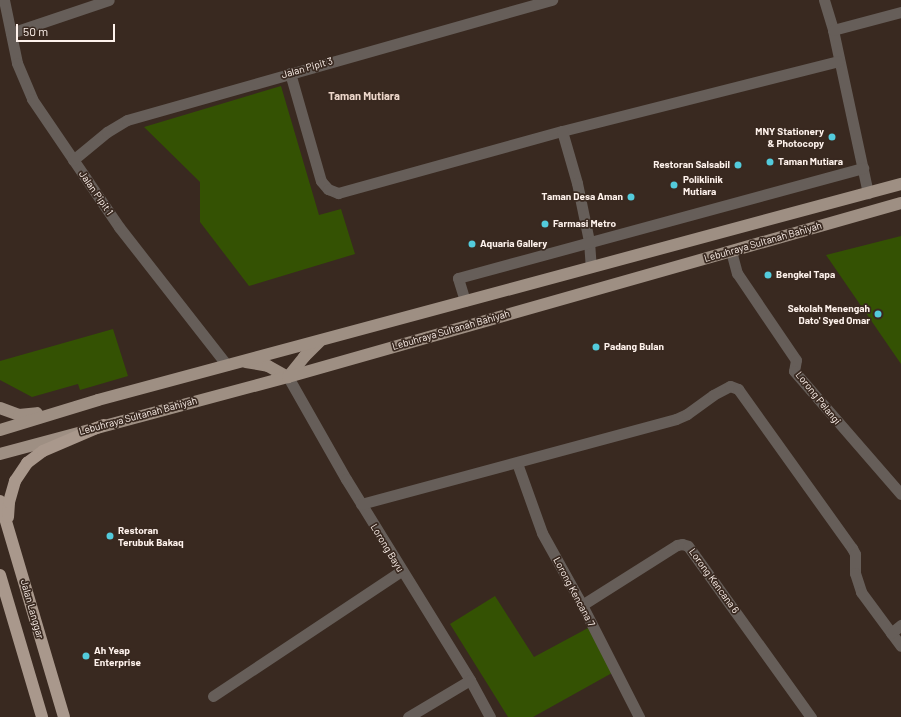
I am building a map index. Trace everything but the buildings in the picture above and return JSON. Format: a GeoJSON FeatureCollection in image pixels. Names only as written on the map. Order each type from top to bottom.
{"type":"FeatureCollection","features":[{"type":"Feature","properties":{"kind":"highway"},"geometry":{"type":"LineString","coordinates":[[7,524],[9,502],[15,481],[27,463],[43,451],[104,425]]}},
{"type":"Feature","properties":{"kind":"highway","name":"Jalan Langgar"},"geometry":{"type":"LineString","coordinates":[[0,501],[64,717]]}},
{"type":"Feature","properties":{"kind":"highway"},"geometry":{"type":"LineString","coordinates":[[0,575],[42,717]]}},
{"type":"Feature","properties":{"kind":"main road","name":"Lebuhraya Sultanah Bahiyah"},"geometry":{"type":"LineString","coordinates":[[0,430],[83,404],[901,184]]}},
{"type":"Feature","properties":{"kind":"main road","name":"Lebuhraya Sultanah Bahiyah"},"geometry":{"type":"LineString","coordinates":[[0,454],[288,377],[901,203]]}},
{"type":"Feature","properties":{"kind":"main road"},"geometry":{"type":"LineString","coordinates":[[242,361],[268,366],[288,377],[304,357],[322,340]]}},
{"type":"Feature","properties":{"kind":"main road"},"geometry":{"type":"LineString","coordinates":[[0,408],[18,414],[29,414],[83,404]]}},
{"type":"Feature","properties":{"kind":"street","name":"Jalan Pipit 1"},"geometry":{"type":"LineString","coordinates":[[4,0],[17,63],[32,99],[120,227],[227,365]]}},
{"type":"Feature","properties":{"kind":"street"},"geometry":{"type":"LineString","coordinates":[[11,33],[109,0]]}},
{"type":"Feature","properties":{"kind":"street","name":"Jalan Pipit 3"},"geometry":{"type":"LineString","coordinates":[[73,160],[107,132],[126,120],[552,0]]}},
{"type":"Feature","properties":{"kind":"street"},"geometry":{"type":"LineString","coordinates":[[824,0],[868,193]]}},
{"type":"Feature","properties":{"kind":"street"},"geometry":{"type":"LineString","coordinates":[[832,30],[901,12]]}},
{"type":"Feature","properties":{"kind":"street"},"geometry":{"type":"LineString","coordinates":[[290,73],[321,181],[328,189],[338,193],[562,132],[838,61]]}},
{"type":"Feature","properties":{"kind":"street"},"geometry":{"type":"LineString","coordinates":[[562,132],[577,183],[589,241],[591,267]]}},
{"type":"Feature","properties":{"kind":"street"},"geometry":{"type":"LineString","coordinates":[[465,301],[458,278],[589,241],[863,168]]}},
{"type":"Feature","properties":{"kind":"street","name":"Lorong Pelangi"},"geometry":{"type":"LineString","coordinates":[[731,251],[737,273],[796,360],[794,371],[901,494]]}},
{"type":"Feature","properties":{"kind":"street","name":"Lorong Bayu"},"geometry":{"type":"LineString","coordinates":[[288,377],[361,504],[401,571],[470,680],[490,717]]}},
{"type":"Feature","properties":{"kind":"street"},"geometry":{"type":"LineString","coordinates":[[361,504],[676,419],[687,414],[722,389],[730,386],[738,389],[852,548],[855,554],[857,583],[861,592],[901,646]]}},
{"type":"Feature","properties":{"kind":"street","name":"Lorong Kencana 7"},"geometry":{"type":"LineString","coordinates":[[517,463],[542,533],[582,605],[639,717]]}},
{"type":"Feature","properties":{"kind":"street","name":"Lorong Kencana 6"},"geometry":{"type":"LineString","coordinates":[[582,605],[677,545],[688,546],[812,717]]}},
{"type":"Feature","properties":{"kind":"street"},"geometry":{"type":"LineString","coordinates":[[214,696],[401,571]]}},
{"type":"Feature","properties":{"kind":"street"},"geometry":{"type":"LineString","coordinates":[[891,633],[901,625]]}},
{"type":"Feature","properties":{"kind":"street"},"geometry":{"type":"LineString","coordinates":[[408,717],[470,680]]}},
{"type":"Feature","properties":{"kind":"green space"},"geometry":{"type":"Polygon","coordinates":[[[281,86],[319,215],[341,209],[355,254],[249,286],[200,222],[200,182],[144,127],[281,86]]]}},
{"type":"Feature","properties":{"kind":"green space","name":"Sekolah Menengah Dato' Syed Omar"},"geometry":{"type":"Polygon","coordinates":[[[901,236],[901,364],[826,255],[901,236]]]}},
{"type":"Feature","properties":{"kind":"green space"},"geometry":{"type":"Polygon","coordinates":[[[113,329],[128,376],[80,390],[78,384],[32,397],[0,380],[0,361],[113,329]]]}},
{"type":"Feature","properties":{"kind":"green space"},"geometry":{"type":"Polygon","coordinates":[[[495,596],[534,657],[588,628],[612,673],[533,717],[508,717],[450,624],[495,596]]]}},
{"type":"Feature","properties":{"kind":"place","name":"MNY Stationery & Photocopy"},"geometry":{"type":"Point","coordinates":[832,137]}},
{"type":"Feature","properties":{"kind":"place","name":"Taman Mutiara"},"geometry":{"type":"Point","coordinates":[770,162]}},
{"type":"Feature","properties":{"kind":"place","name":"Restoran Salsabil"},"geometry":{"type":"Point","coordinates":[738,165]}},
{"type":"Feature","properties":{"kind":"place","name":"Poliklinik Mutiara"},"geometry":{"type":"Point","coordinates":[674,185]}},
{"type":"Feature","properties":{"kind":"place","name":"Taman Desa Aman"},"geometry":{"type":"Point","coordinates":[631,197]}},
{"type":"Feature","properties":{"kind":"place","name":"Farmasi Metro"},"geometry":{"type":"Point","coordinates":[545,224]}},
{"type":"Feature","properties":{"kind":"place","name":"Aquaria Gallery"},"geometry":{"type":"Point","coordinates":[472,244]}},
{"type":"Feature","properties":{"kind":"place","name":"Bengkel Tapa"},"geometry":{"type":"Point","coordinates":[768,275]}},
{"type":"Feature","properties":{"kind":"place","name":"Sekolah Menengah Dato' Syed Omar"},"geometry":{"type":"Point","coordinates":[878,314]}},
{"type":"Feature","properties":{"kind":"place","name":"Padang Bulan"},"geometry":{"type":"Point","coordinates":[596,347]}},
{"type":"Feature","properties":{"kind":"place","name":"Restoran Terubuk Bakaq"},"geometry":{"type":"Point","coordinates":[110,536]}},
{"type":"Feature","properties":{"kind":"place","name":"Ah Yeap Enterprise"},"geometry":{"type":"Point","coordinates":[86,656]}},
{"type":"Feature","properties":{"kind":"district","name":"Taman Mutiara"},"geometry":{"type":"Point","coordinates":[364,96]}}]}
